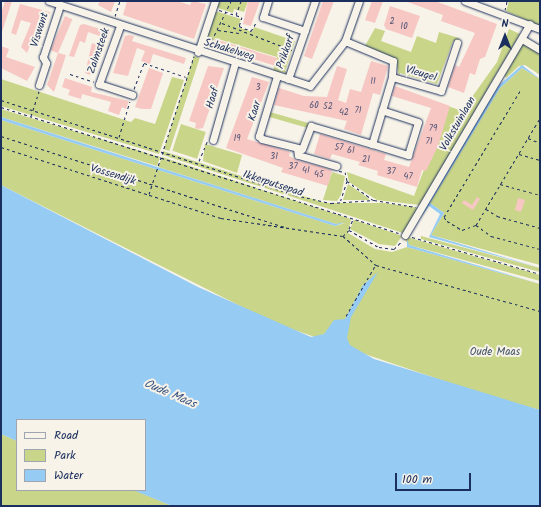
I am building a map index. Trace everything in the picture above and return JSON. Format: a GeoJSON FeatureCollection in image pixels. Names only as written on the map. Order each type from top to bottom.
{"type":"FeatureCollection","features":[{"type":"Feature","properties":{"kind":"street","name":"Schakelweg"},"geometry":{"type":"LineString","coordinates":[[49,1],[198,52],[310,86],[345,41],[359,1]]}},
{"type":"Feature","properties":{"kind":"street"},"geometry":{"type":"LineString","coordinates":[[262,17],[268,1]]}},
{"type":"Feature","properties":{"kind":"street","name":"Prikkorf"},"geometry":{"type":"LineString","coordinates":[[288,80],[316,1]]}},
{"type":"Feature","properties":{"kind":"street"},"geometry":{"type":"LineString","coordinates":[[465,1],[540,29]]}},
{"type":"Feature","properties":{"kind":"street","name":"Viswant"},"geometry":{"type":"LineString","coordinates":[[39,85],[46,63],[43,57],[60,5]]}},
{"type":"Feature","properties":{"kind":"street"},"geometry":{"type":"LineString","coordinates":[[198,52],[213,5]]}},
{"type":"Feature","properties":{"kind":"street","name":"Prikkorf"},"geometry":{"type":"LineString","coordinates":[[262,17],[305,31]]}},
{"type":"Feature","properties":{"kind":"street","name":"Volkstuinlaan"},"geometry":{"type":"LineString","coordinates":[[405,235],[530,24]]}},
{"type":"Feature","properties":{"kind":"street","name":"Zalmsteek"},"geometry":{"type":"LineString","coordinates":[[116,25],[99,84],[132,95]]}},
{"type":"Feature","properties":{"kind":"street"},"geometry":{"type":"LineString","coordinates":[[522,39],[540,50]]}},
{"type":"Feature","properties":{"kind":"street","name":"Vleugel"},"geometry":{"type":"LineString","coordinates":[[345,41],[393,61],[392,77],[372,144]]}},
{"type":"Feature","properties":{"kind":"street","name":"Vleugel"},"geometry":{"type":"LineString","coordinates":[[392,77],[441,91],[457,43]]}},
{"type":"Feature","properties":{"kind":"street","name":"Haaf"},"geometry":{"type":"LineString","coordinates":[[213,140],[235,64]]}},
{"type":"Feature","properties":{"kind":"street","name":"Kaar"},"geometry":{"type":"LineString","coordinates":[[277,76],[259,136],[297,150],[298,155],[336,166]]}},
{"type":"Feature","properties":{"kind":"street"},"geometry":{"type":"LineString","coordinates":[[297,150],[302,149],[311,126],[408,154],[418,122],[382,110]]}},
{"type":"Feature","properties":{"kind":"path"},"geometry":{"type":"LineString","coordinates":[[116,25],[120,1]]}},
{"type":"Feature","properties":{"kind":"path"},"geometry":{"type":"LineString","coordinates":[[207,54],[228,13],[231,1]]}},
{"type":"Feature","properties":{"kind":"path"},"geometry":{"type":"LineString","coordinates":[[236,15],[241,1]]}},
{"type":"Feature","properties":{"kind":"path"},"geometry":{"type":"LineString","coordinates":[[504,15],[507,1]]}},
{"type":"Feature","properties":{"kind":"path"},"geometry":{"type":"LineString","coordinates":[[213,5],[228,13],[242,17],[239,26],[251,30],[262,17]]}},
{"type":"Feature","properties":{"kind":"path"},"geometry":{"type":"LineString","coordinates":[[222,23],[240,33]]}},
{"type":"Feature","properties":{"kind":"path"},"geometry":{"type":"LineString","coordinates":[[218,30],[240,33],[297,52]]}},
{"type":"Feature","properties":{"kind":"path"},"geometry":{"type":"LineString","coordinates":[[280,69],[290,37]]}},
{"type":"Feature","properties":{"kind":"path"},"geometry":{"type":"LineString","coordinates":[[149,194],[162,149],[187,77],[198,52]]}},
{"type":"Feature","properties":{"kind":"path"},"geometry":{"type":"LineString","coordinates":[[118,137],[144,63],[187,77]]}},
{"type":"Feature","properties":{"kind":"path","name":"Zalmsteek"},"geometry":{"type":"LineString","coordinates":[[70,74],[99,84]]}},
{"type":"Feature","properties":{"kind":"path"},"geometry":{"type":"LineString","coordinates":[[30,117],[39,85]]}},
{"type":"Feature","properties":{"kind":"path"},"geometry":{"type":"LineString","coordinates":[[520,91],[444,217],[462,230],[476,225],[540,118]]}},
{"type":"Feature","properties":{"kind":"path"},"geometry":{"type":"LineString","coordinates":[[1,100],[118,137],[162,149],[295,195],[340,202],[374,200],[422,208]]}},
{"type":"Feature","properties":{"kind":"path","name":"Ikkerputsepad"},"geometry":{"type":"LineString","coordinates":[[1,107],[160,156],[405,235],[540,274]]}},
{"type":"Feature","properties":{"kind":"path"},"geometry":{"type":"LineString","coordinates":[[1,136],[290,229],[343,236],[376,266],[540,311]]}},
{"type":"Feature","properties":{"kind":"path"},"geometry":{"type":"LineString","coordinates":[[528,138],[540,143]]}},
{"type":"Feature","properties":{"kind":"path"},"geometry":{"type":"LineString","coordinates":[[199,161],[205,143],[213,140]]}},
{"type":"Feature","properties":{"kind":"path","name":"Vossendijk"},"geometry":{"type":"LineString","coordinates":[[1,147],[220,218],[290,229]]}},
{"type":"Feature","properties":{"kind":"path"},"geometry":{"type":"LineString","coordinates":[[518,154],[540,160]]}},
{"type":"Feature","properties":{"kind":"path"},"geometry":{"type":"LineString","coordinates":[[336,166],[345,172],[346,181],[340,202]]}},
{"type":"Feature","properties":{"kind":"path"},"geometry":{"type":"LineString","coordinates":[[346,181],[374,200]]}},
{"type":"Feature","properties":{"kind":"path"},"geometry":{"type":"LineString","coordinates":[[500,184],[540,195]]}},
{"type":"Feature","properties":{"kind":"path"},"geometry":{"type":"LineString","coordinates":[[485,209],[497,216],[540,228]]}},
{"type":"Feature","properties":{"kind":"path"},"geometry":{"type":"LineString","coordinates":[[343,236],[349,230],[353,218]]}},
{"type":"Feature","properties":{"kind":"path"},"geometry":{"type":"LineString","coordinates":[[476,225],[491,236],[540,249]]}},
{"type":"Feature","properties":{"kind":"path"},"geometry":{"type":"LineString","coordinates":[[349,230],[379,247],[394,249],[405,235]]}},
{"type":"Feature","properties":{"kind":"path"},"geometry":{"type":"LineString","coordinates":[[346,316],[376,266]]}},
{"type":"Feature","properties":{"kind":"green space"},"geometry":{"type":"Polygon","coordinates":[[[218,1],[248,1],[244,12],[234,9],[233,13],[218,8],[218,1]]]}},
{"type":"Feature","properties":{"kind":"green space"},"geometry":{"type":"Polygon","coordinates":[[[509,1],[540,1],[540,26],[506,11],[509,1]]]}},
{"type":"Feature","properties":{"kind":"green space"},"geometry":{"type":"Polygon","coordinates":[[[215,11],[241,19],[238,27],[252,32],[254,27],[295,41],[285,71],[288,73],[273,71],[277,57],[215,38],[212,46],[204,44],[215,11]]]}},
{"type":"Feature","properties":{"kind":"green space"},"geometry":{"type":"Polygon","coordinates":[[[375,28],[385,31],[381,41],[411,52],[417,36],[436,43],[439,32],[459,38],[458,42],[453,41],[437,84],[400,73],[399,76],[396,60],[365,46],[375,28]]]}},
{"type":"Feature","properties":{"kind":"green space"},"geometry":{"type":"Polygon","coordinates":[[[509,29],[520,34],[420,205],[377,200],[349,182],[347,172],[414,196],[448,106],[462,111],[497,62],[509,29]]]}},
{"type":"Feature","properties":{"kind":"green space"},"geometry":{"type":"Polygon","coordinates":[[[520,42],[540,54],[540,75],[525,65],[519,66],[506,78],[503,72],[520,42]]]}},
{"type":"Feature","properties":{"kind":"green space"},"geometry":{"type":"Polygon","coordinates":[[[194,56],[200,58],[169,151],[164,149],[194,56]]]}},
{"type":"Feature","properties":{"kind":"green space"},"geometry":{"type":"Polygon","coordinates":[[[522,68],[540,79],[540,265],[431,235],[444,213],[430,203],[500,88],[522,68]]]}},
{"type":"Feature","properties":{"kind":"green space"},"geometry":{"type":"Polygon","coordinates":[[[172,77],[184,80],[159,154],[1,106],[1,79],[131,122],[135,118],[155,124],[172,77]]]}},
{"type":"Feature","properties":{"kind":"green space"},"geometry":{"type":"Polygon","coordinates":[[[1,109],[160,157],[157,166],[1,117],[1,109]]]}},
{"type":"Feature","properties":{"kind":"green space"},"geometry":{"type":"Polygon","coordinates":[[[270,112],[308,123],[307,128],[269,117],[270,112]]]}},
{"type":"Feature","properties":{"kind":"green space","name":"Oude Maas"},"geometry":{"type":"Polygon","coordinates":[[[1,120],[335,226],[345,223],[336,224],[158,167],[162,157],[351,219],[348,233],[375,249],[392,252],[407,247],[540,284],[540,410],[485,395],[274,323],[1,185],[1,120]]]}},
{"type":"Feature","properties":{"kind":"green space"},"geometry":{"type":"Polygon","coordinates":[[[181,124],[206,132],[197,159],[172,151],[181,124]]]}},
{"type":"Feature","properties":{"kind":"green space"},"geometry":{"type":"Polygon","coordinates":[[[205,144],[242,155],[237,173],[203,161],[205,144]]]}},
{"type":"Feature","properties":{"kind":"green space"},"geometry":{"type":"Polygon","coordinates":[[[163,151],[325,203],[384,203],[420,208],[403,233],[163,155],[163,151]]]}},
{"type":"Feature","properties":{"kind":"green space"},"geometry":{"type":"Polygon","coordinates":[[[332,172],[345,176],[341,195],[337,201],[323,200],[332,172]]]}},
{"type":"Feature","properties":{"kind":"green space"},"geometry":{"type":"Polygon","coordinates":[[[348,184],[368,198],[369,200],[343,200],[348,184]]]}},
{"type":"Feature","properties":{"kind":"green space"},"geometry":{"type":"Polygon","coordinates":[[[354,220],[402,236],[395,246],[379,244],[350,229],[354,220]]]}},
{"type":"Feature","properties":{"kind":"green space"},"geometry":{"type":"Polygon","coordinates":[[[421,236],[540,268],[540,272],[421,239],[421,236]]]}},
{"type":"Feature","properties":{"kind":"green space"},"geometry":{"type":"Polygon","coordinates":[[[407,237],[540,275],[540,281],[409,245],[404,239],[407,237]]]}},
{"type":"Feature","properties":{"kind":"green space"},"geometry":{"type":"Polygon","coordinates":[[[1,434],[16,441],[16,491],[136,491],[172,506],[1,506],[1,434]]]}},
{"type":"Feature","properties":{"kind":"water"},"geometry":{"type":"Polygon","coordinates":[[[522,65],[540,79],[522,68],[500,88],[430,203],[444,213],[431,235],[540,268],[429,237],[440,214],[429,206],[412,229],[498,86],[522,65]]]}},
{"type":"Feature","properties":{"kind":"water"},"geometry":{"type":"Polygon","coordinates":[[[1,117],[336,224],[345,222],[335,226],[1,120],[1,117]]]}},
{"type":"Feature","properties":{"kind":"water"},"geometry":{"type":"Polygon","coordinates":[[[1,185],[198,287],[311,337],[324,334],[334,320],[345,319],[363,285],[378,272],[351,317],[347,338],[350,345],[374,359],[540,410],[540,506],[172,506],[135,491],[146,491],[146,419],[16,419],[16,441],[1,434],[1,185]]]}},
{"type":"Feature","properties":{"kind":"water"},"geometry":{"type":"Polygon","coordinates":[[[407,239],[409,245],[540,284],[407,247],[407,239]]]}},
{"type":"Feature","properties":{"kind":"building"},"geometry":{"type":"Polygon","coordinates":[[[5,1],[12,1],[2,32],[1,13],[5,1]]]}},
{"type":"Feature","properties":{"kind":"building"},"geometry":{"type":"Polygon","coordinates":[[[100,1],[115,1],[111,12],[98,5],[100,1]]]}},
{"type":"Feature","properties":{"kind":"building"},"geometry":{"type":"Polygon","coordinates":[[[127,1],[177,1],[190,5],[192,1],[206,4],[194,39],[123,15],[127,1]]]}},
{"type":"Feature","properties":{"kind":"building"},"geometry":{"type":"Polygon","coordinates":[[[248,1],[260,1],[251,26],[243,24],[248,1]]]}},
{"type":"Feature","properties":{"kind":"building"},"geometry":{"type":"Polygon","coordinates":[[[323,1],[334,1],[312,59],[304,56],[323,1]]]}},
{"type":"Feature","properties":{"kind":"building"},"geometry":{"type":"Polygon","coordinates":[[[372,1],[383,1],[375,23],[365,20],[372,1]]]}},
{"type":"Feature","properties":{"kind":"building"},"geometry":{"type":"Polygon","coordinates":[[[405,1],[435,1],[497,24],[485,57],[480,59],[475,75],[470,73],[464,93],[448,87],[455,65],[459,67],[475,33],[441,21],[443,15],[405,1]]]}},
{"type":"Feature","properties":{"kind":"building"},"geometry":{"type":"Polygon","coordinates":[[[20,4],[50,12],[48,19],[44,17],[41,27],[38,26],[27,53],[21,47],[31,23],[21,20],[16,35],[11,33],[20,4]]]}},
{"type":"Feature","properties":{"kind":"building"},"geometry":{"type":"Polygon","coordinates":[[[390,6],[420,16],[412,38],[386,29],[384,25],[390,6]]]}},
{"type":"Feature","properties":{"kind":"building"},"geometry":{"type":"Polygon","coordinates":[[[65,16],[72,19],[58,53],[51,50],[65,16]]]}},
{"type":"Feature","properties":{"kind":"building"},"geometry":{"type":"Polygon","coordinates":[[[84,24],[110,32],[108,39],[88,32],[85,43],[80,41],[74,57],[69,56],[80,25],[84,24]]]}},
{"type":"Feature","properties":{"kind":"building"},"geometry":{"type":"Polygon","coordinates":[[[125,36],[134,36],[132,41],[186,58],[184,64],[153,54],[150,64],[141,61],[145,51],[137,48],[128,76],[113,73],[125,36]]]}},
{"type":"Feature","properties":{"kind":"building"},"geometry":{"type":"Polygon","coordinates":[[[215,39],[277,58],[275,66],[213,47],[215,39]]]}},
{"type":"Feature","properties":{"kind":"building"},"geometry":{"type":"Polygon","coordinates":[[[92,43],[101,46],[90,75],[85,73],[92,43]]]}},
{"type":"Feature","properties":{"kind":"building"},"geometry":{"type":"Polygon","coordinates":[[[1,46],[9,49],[6,57],[35,67],[27,81],[1,68],[1,46]]]}},
{"type":"Feature","properties":{"kind":"building"},"geometry":{"type":"Polygon","coordinates":[[[58,53],[66,55],[54,92],[47,85],[58,53]]]}},
{"type":"Feature","properties":{"kind":"building"},"geometry":{"type":"Polygon","coordinates":[[[371,61],[388,66],[380,95],[373,93],[361,135],[344,129],[347,121],[274,105],[279,88],[304,96],[327,97],[337,66],[347,69],[338,100],[346,103],[350,89],[361,92],[371,61]]]}},
{"type":"Feature","properties":{"kind":"building"},"geometry":{"type":"Polygon","coordinates":[[[208,66],[224,68],[203,128],[198,129],[195,128],[196,123],[189,121],[208,66]]]}},
{"type":"Feature","properties":{"kind":"building"},"geometry":{"type":"Polygon","coordinates":[[[149,68],[163,73],[151,109],[142,109],[135,107],[149,68]]]}},
{"type":"Feature","properties":{"kind":"building"},"geometry":{"type":"Polygon","coordinates":[[[252,77],[269,82],[247,139],[290,152],[289,156],[297,160],[332,170],[328,186],[281,172],[283,168],[226,148],[252,77]]]}},
{"type":"Feature","properties":{"kind":"building"},"geometry":{"type":"Polygon","coordinates":[[[65,78],[92,87],[91,92],[129,101],[126,109],[122,107],[119,115],[108,111],[111,102],[82,94],[81,99],[68,95],[70,90],[62,87],[65,78]]]}},
{"type":"Feature","properties":{"kind":"building"},"geometry":{"type":"Polygon","coordinates":[[[395,86],[450,106],[438,146],[426,171],[422,170],[417,187],[377,175],[378,171],[358,165],[360,162],[332,154],[330,159],[314,154],[320,134],[386,154],[384,160],[409,167],[431,108],[392,96],[395,86]]]}},
{"type":"Feature","properties":{"kind":"building"},"geometry":{"type":"Polygon","coordinates":[[[477,197],[480,199],[473,210],[462,203],[464,200],[472,205],[477,197]]]}},
{"type":"Feature","properties":{"kind":"building"},"geometry":{"type":"Polygon","coordinates":[[[518,198],[525,200],[521,212],[515,210],[518,198]]]}}]}
